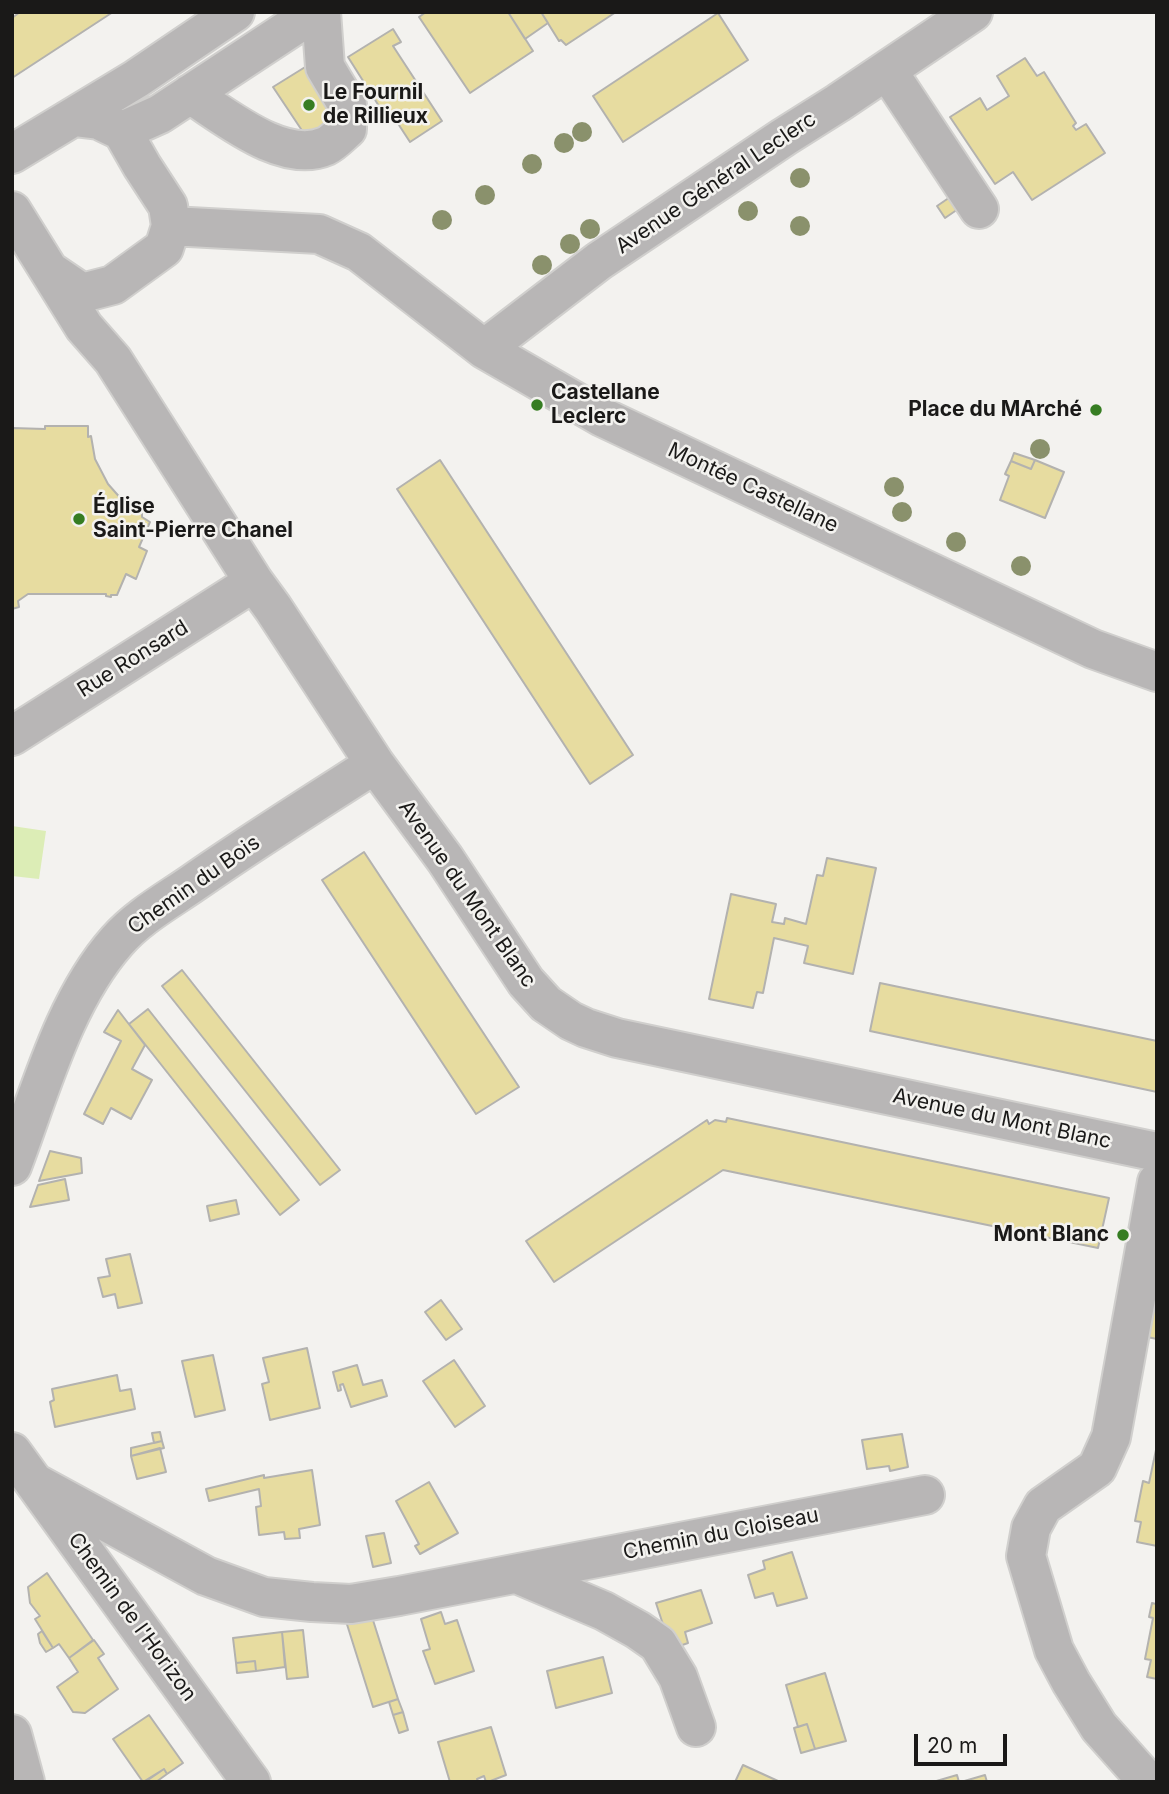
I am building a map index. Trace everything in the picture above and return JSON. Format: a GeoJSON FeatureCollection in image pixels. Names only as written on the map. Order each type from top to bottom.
{"type":"FeatureCollection","features":[{"type":"Feature","properties":{"kind":"street"},"geometry":{"type":"LineString","coordinates":[[16,159],[74,117],[235,12]]}},
{"type":"Feature","properties":{"kind":"street"},"geometry":{"type":"LineString","coordinates":[[122,131],[160,114],[315,12]]}},
{"type":"Feature","properties":{"kind":"street"},"geometry":{"type":"LineString","coordinates":[[190,94],[262,140],[297,151],[327,146],[347,129],[347,104],[325,67],[321,12]]}},
{"type":"Feature","properties":{"kind":"street","name":"Avenue Général Leclerc"},"geometry":{"type":"LineString","coordinates":[[484,349],[599,261],[887,70],[957,17]]}},
{"type":"Feature","properties":{"kind":"street"},"geometry":{"type":"LineString","coordinates":[[887,70],[979,209]]}},
{"type":"Feature","properties":{"kind":"street"},"geometry":{"type":"LineString","coordinates":[[51,272],[82,293],[113,285],[164,248],[171,226],[169,206],[122,131],[99,120],[74,117]]}},
{"type":"Feature","properties":{"kind":"street","name":"Avenue du Mont Blanc"},"geometry":{"type":"LineString","coordinates":[[12,211],[84,327],[113,360],[254,582],[376,764],[445,859],[526,982],[546,1004],[571,1021],[617,1038],[1157,1152]]}},
{"type":"Feature","properties":{"kind":"street","name":"Montée Castellane"},"geometry":{"type":"LineString","coordinates":[[171,226],[319,234],[359,252],[484,349],[602,417],[1093,649],[1157,672]]}},
{"type":"Feature","properties":{"kind":"street","name":"Avenue du Mont Blanc"},"geometry":{"type":"LineString","coordinates":[[113,285],[106,315],[113,360]]}},
{"type":"Feature","properties":{"kind":"street","name":"Rue Ronsard"},"geometry":{"type":"LineString","coordinates":[[12,736],[254,582]]}},
{"type":"Feature","properties":{"kind":"street","name":"Chemin du Bois"},"geometry":{"type":"LineString","coordinates":[[12,1166],[61,1035],[79,996],[116,941],[136,922],[228,858],[376,764]]}},
{"type":"Feature","properties":{"kind":"street"},"geometry":{"type":"LineString","coordinates":[[1148,1782],[1100,1727],[1071,1682],[1054,1650],[1026,1556],[1031,1528],[1043,1506],[1097,1468],[1111,1437],[1157,1182]]}},
{"type":"Feature","properties":{"kind":"street","name":"Chemin de l'Horizon"},"geometry":{"type":"LineString","coordinates":[[12,1451],[251,1782]]}},
{"type":"Feature","properties":{"kind":"street","name":"Chemin du Cloiseau"},"geometry":{"type":"LineString","coordinates":[[35,1483],[206,1576],[264,1597],[351,1604],[925,1495]]}},
{"type":"Feature","properties":{"kind":"street"},"geometry":{"type":"LineString","coordinates":[[517,1574],[604,1611],[658,1644],[678,1677],[696,1727]]}},
{"type":"Feature","properties":{"kind":"street"},"geometry":{"type":"LineString","coordinates":[[12,1734],[25,1782]]}},
{"type":"Feature","properties":{"kind":"green space"},"geometry":{"type":"Polygon","coordinates":[[[12,826],[46,831],[39,879],[12,876],[12,826]]]}},
{"type":"Feature","properties":{"kind":"building"},"geometry":{"type":"Polygon","coordinates":[[[20,12],[113,12],[12,78],[12,18],[20,12]]]}},
{"type":"Feature","properties":{"kind":"building"},"geometry":{"type":"Polygon","coordinates":[[[426,12],[508,12],[533,51],[470,93],[419,17],[426,12]]]}},
{"type":"Feature","properties":{"kind":"building"},"geometry":{"type":"Polygon","coordinates":[[[508,12],[541,12],[548,23],[525,39],[508,12]]]}},
{"type":"Feature","properties":{"kind":"building"},"geometry":{"type":"Polygon","coordinates":[[[541,12],[616,12],[566,45],[559,41],[541,12]]]}},
{"type":"Feature","properties":{"kind":"building"},"geometry":{"type":"Polygon","coordinates":[[[718,13],[748,60],[623,142],[593,96],[718,13]]]}},
{"type":"Feature","properties":{"kind":"building"},"geometry":{"type":"Polygon","coordinates":[[[393,29],[401,42],[393,46],[442,121],[410,142],[395,119],[389,122],[348,57],[393,29]]]}},
{"type":"Feature","properties":{"kind":"building"},"geometry":{"type":"Polygon","coordinates":[[[1025,58],[1037,76],[1044,72],[1076,123],[1073,126],[1076,130],[1086,124],[1105,153],[1032,200],[1013,172],[995,184],[950,117],[980,98],[987,110],[1009,96],[997,76],[1025,58]]]}},
{"type":"Feature","properties":{"kind":"building"},"geometry":{"type":"Polygon","coordinates":[[[310,64],[342,114],[307,138],[273,87],[310,64]]]}},
{"type":"Feature","properties":{"kind":"building"},"geometry":{"type":"Polygon","coordinates":[[[956,193],[964,205],[945,218],[937,206],[956,193]]]}},
{"type":"Feature","properties":{"kind":"building","name":"Église Saint-Pierre Chanel"},"geometry":{"type":"Polygon","coordinates":[[[45,426],[88,426],[88,437],[91,436],[95,459],[108,484],[123,501],[142,513],[142,517],[150,522],[139,547],[147,551],[136,579],[126,574],[117,595],[28,594],[18,601],[19,607],[12,609],[12,428],[45,429],[45,426]]]}},
{"type":"Feature","properties":{"kind":"building"},"geometry":{"type":"Polygon","coordinates":[[[1014,453],[1035,460],[1031,469],[1011,461],[1014,453]]]}},
{"type":"Feature","properties":{"kind":"building"},"geometry":{"type":"Polygon","coordinates":[[[440,460],[633,755],[590,784],[397,489],[440,460]]]}},
{"type":"Feature","properties":{"kind":"building"},"geometry":{"type":"Polygon","coordinates":[[[1035,460],[1064,472],[1045,518],[1000,500],[1009,476],[1005,474],[1011,461],[1031,469],[1035,460]]]}},
{"type":"Feature","properties":{"kind":"building"},"geometry":{"type":"Polygon","coordinates":[[[364,852],[519,1087],[476,1114],[322,880],[364,852]]]}},
{"type":"Feature","properties":{"kind":"building"},"geometry":{"type":"Polygon","coordinates":[[[827,858],[876,868],[853,974],[804,963],[808,946],[774,938],[763,993],[757,992],[753,1008],[709,999],[731,894],[776,904],[772,922],[784,924],[785,918],[806,924],[817,875],[823,876],[827,858]]]}},
{"type":"Feature","properties":{"kind":"building"},"geometry":{"type":"Polygon","coordinates":[[[182,970],[340,1170],[320,1185],[162,986],[182,970]]]}},
{"type":"Feature","properties":{"kind":"building"},"geometry":{"type":"Polygon","coordinates":[[[880,983],[1157,1041],[1157,1092],[870,1031],[880,983]]]}},
{"type":"Feature","properties":{"kind":"building"},"geometry":{"type":"Polygon","coordinates":[[[148,1009],[299,1200],[280,1215],[129,1024],[148,1009]]]}},
{"type":"Feature","properties":{"kind":"building"},"geometry":{"type":"Polygon","coordinates":[[[118,1010],[145,1045],[132,1069],[152,1080],[131,1119],[111,1108],[103,1124],[84,1114],[121,1041],[104,1032],[118,1010]]]}},
{"type":"Feature","properties":{"kind":"building"},"geometry":{"type":"Polygon","coordinates":[[[727,1118],[1109,1198],[1098,1248],[723,1170],[554,1282],[526,1241],[707,1120],[709,1124],[715,1120],[726,1122],[727,1118]]]}},
{"type":"Feature","properties":{"kind":"building"},"geometry":{"type":"Polygon","coordinates":[[[50,1151],[81,1158],[82,1173],[39,1181],[50,1151]]]}},
{"type":"Feature","properties":{"kind":"building"},"geometry":{"type":"Polygon","coordinates":[[[65,1179],[69,1200],[30,1207],[38,1185],[65,1179]]]}},
{"type":"Feature","properties":{"kind":"building"},"geometry":{"type":"Polygon","coordinates":[[[236,1200],[239,1214],[210,1221],[207,1206],[236,1200]]]}},
{"type":"Feature","properties":{"kind":"building"},"geometry":{"type":"Polygon","coordinates":[[[130,1254],[142,1303],[118,1308],[115,1294],[103,1297],[98,1278],[110,1276],[106,1259],[130,1254]]]}},
{"type":"Feature","properties":{"kind":"building"},"geometry":{"type":"Polygon","coordinates":[[[1157,1291],[1157,1339],[1147,1337],[1157,1291]]]}},
{"type":"Feature","properties":{"kind":"building"},"geometry":{"type":"Polygon","coordinates":[[[441,1300],[462,1329],[446,1340],[425,1312],[441,1300]]]}},
{"type":"Feature","properties":{"kind":"building"},"geometry":{"type":"Polygon","coordinates":[[[307,1348],[320,1408],[270,1420],[262,1384],[269,1382],[263,1358],[307,1348]]]}},
{"type":"Feature","properties":{"kind":"building"},"geometry":{"type":"Polygon","coordinates":[[[213,1355],[225,1410],[195,1417],[182,1361],[213,1355]]]}},
{"type":"Feature","properties":{"kind":"building"},"geometry":{"type":"Polygon","coordinates":[[[454,1360],[485,1406],[455,1427],[423,1381],[454,1360]]]}},
{"type":"Feature","properties":{"kind":"building"},"geometry":{"type":"Polygon","coordinates":[[[357,1365],[363,1385],[382,1380],[387,1396],[351,1407],[343,1384],[338,1391],[333,1372],[357,1365]]]}},
{"type":"Feature","properties":{"kind":"building"},"geometry":{"type":"Polygon","coordinates":[[[117,1375],[120,1391],[131,1389],[135,1409],[55,1427],[50,1402],[54,1400],[52,1389],[117,1375]]]}},
{"type":"Feature","properties":{"kind":"building"},"geometry":{"type":"Polygon","coordinates":[[[160,1432],[162,1441],[154,1443],[152,1433],[160,1432]]]}},
{"type":"Feature","properties":{"kind":"building"},"geometry":{"type":"Polygon","coordinates":[[[902,1434],[908,1467],[890,1471],[889,1466],[867,1469],[862,1440],[902,1434]]]}},
{"type":"Feature","properties":{"kind":"building"},"geometry":{"type":"Polygon","coordinates":[[[162,1441],[164,1448],[131,1456],[131,1448],[162,1441]]]}},
{"type":"Feature","properties":{"kind":"building"},"geometry":{"type":"Polygon","coordinates":[[[1157,1445],[1157,1546],[1137,1542],[1141,1522],[1135,1521],[1143,1481],[1149,1483],[1157,1445]]]}},
{"type":"Feature","properties":{"kind":"building"},"geometry":{"type":"Polygon","coordinates":[[[160,1448],[166,1472],[137,1479],[131,1456],[160,1448]]]}},
{"type":"Feature","properties":{"kind":"building"},"geometry":{"type":"Polygon","coordinates":[[[312,1470],[320,1525],[299,1529],[300,1538],[285,1539],[284,1532],[259,1535],[256,1507],[261,1506],[259,1489],[209,1501],[206,1489],[264,1475],[264,1478],[312,1470]]]}},
{"type":"Feature","properties":{"kind":"building"},"geometry":{"type":"Polygon","coordinates":[[[429,1482],[458,1533],[420,1554],[415,1546],[419,1544],[396,1501],[429,1482]]]}},
{"type":"Feature","properties":{"kind":"building"},"geometry":{"type":"Polygon","coordinates":[[[384,1533],[391,1563],[373,1567],[366,1536],[384,1533]]]}},
{"type":"Feature","properties":{"kind":"building"},"geometry":{"type":"Polygon","coordinates":[[[792,1552],[807,1598],[777,1606],[773,1593],[755,1598],[748,1575],[765,1569],[763,1561],[792,1552]]]}},
{"type":"Feature","properties":{"kind":"building"},"geometry":{"type":"Polygon","coordinates":[[[47,1573],[93,1640],[69,1658],[59,1644],[53,1648],[35,1619],[40,1616],[30,1603],[28,1587],[47,1573]]]}},
{"type":"Feature","properties":{"kind":"building"},"geometry":{"type":"Polygon","coordinates":[[[701,1590],[712,1623],[685,1632],[688,1643],[671,1649],[656,1603],[701,1590]]]}},
{"type":"Feature","properties":{"kind":"building"},"geometry":{"type":"Polygon","coordinates":[[[1157,1601],[1157,1679],[1147,1677],[1151,1660],[1145,1659],[1153,1618],[1149,1617],[1152,1603],[1156,1604],[1157,1601]]]}},
{"type":"Feature","properties":{"kind":"building"},"geometry":{"type":"Polygon","coordinates":[[[441,1612],[445,1624],[457,1620],[474,1671],[435,1684],[423,1651],[430,1649],[421,1619],[441,1612]]]}},
{"type":"Feature","properties":{"kind":"building"},"geometry":{"type":"Polygon","coordinates":[[[372,1617],[398,1699],[373,1707],[345,1618],[372,1617]]]}},
{"type":"Feature","properties":{"kind":"building"},"geometry":{"type":"Polygon","coordinates":[[[303,1630],[308,1677],[287,1679],[282,1632],[303,1630]]]}},
{"type":"Feature","properties":{"kind":"building"},"geometry":{"type":"Polygon","coordinates":[[[42,1631],[53,1648],[46,1652],[38,1634],[42,1631]]]}},
{"type":"Feature","properties":{"kind":"building"},"geometry":{"type":"Polygon","coordinates":[[[282,1632],[285,1667],[256,1671],[255,1661],[236,1663],[233,1638],[282,1632]]]}},
{"type":"Feature","properties":{"kind":"building"},"geometry":{"type":"Polygon","coordinates":[[[94,1640],[104,1654],[98,1658],[118,1689],[85,1713],[73,1712],[57,1687],[78,1672],[69,1658],[94,1640]]]}},
{"type":"Feature","properties":{"kind":"building"},"geometry":{"type":"Polygon","coordinates":[[[603,1657],[612,1693],[556,1708],[547,1671],[603,1657]]]}},
{"type":"Feature","properties":{"kind":"building"},"geometry":{"type":"Polygon","coordinates":[[[255,1661],[256,1671],[237,1673],[236,1663],[255,1661]]]}},
{"type":"Feature","properties":{"kind":"building"},"geometry":{"type":"Polygon","coordinates":[[[825,1673],[846,1741],[815,1749],[807,1724],[798,1727],[786,1685],[825,1673]]]}},
{"type":"Feature","properties":{"kind":"building"},"geometry":{"type":"Polygon","coordinates":[[[398,1699],[403,1712],[393,1715],[389,1702],[398,1699]]]}},
{"type":"Feature","properties":{"kind":"building"},"geometry":{"type":"Polygon","coordinates":[[[403,1712],[408,1730],[399,1733],[393,1715],[403,1712]]]}},
{"type":"Feature","properties":{"kind":"building"},"geometry":{"type":"Polygon","coordinates":[[[149,1715],[183,1763],[167,1774],[164,1769],[143,1782],[113,1739],[149,1715]]]}},
{"type":"Feature","properties":{"kind":"building"},"geometry":{"type":"Polygon","coordinates":[[[807,1724],[815,1749],[801,1753],[794,1728],[807,1724]]]}},
{"type":"Feature","properties":{"kind":"building"},"geometry":{"type":"Polygon","coordinates":[[[491,1727],[506,1775],[488,1782],[484,1776],[477,1779],[478,1782],[450,1782],[438,1742],[491,1727]]]}},
{"type":"Feature","properties":{"kind":"building"},"geometry":{"type":"Polygon","coordinates":[[[743,1765],[778,1781],[735,1782],[743,1765]]]}},
{"type":"Feature","properties":{"kind":"building"},"geometry":{"type":"Polygon","coordinates":[[[164,1769],[167,1774],[156,1782],[145,1782],[164,1769]]]}},
{"type":"Feature","properties":{"kind":"building"},"geometry":{"type":"Polygon","coordinates":[[[957,1775],[959,1782],[933,1782],[957,1775]]]}},
{"type":"Feature","properties":{"kind":"building"},"geometry":{"type":"Polygon","coordinates":[[[985,1775],[987,1782],[961,1782],[985,1775]]]}},
{"type":"Feature","properties":{"kind":"place","name":"Le Fournil de Rillieux"},"geometry":{"type":"Point","coordinates":[309,105]}},
{"type":"Feature","properties":{"kind":"place","name":"Castellane Leclerc"},"geometry":{"type":"Point","coordinates":[537,405]}},
{"type":"Feature","properties":{"kind":"place","name":"Place du MArché"},"geometry":{"type":"Point","coordinates":[1096,410]}},
{"type":"Feature","properties":{"kind":"place","name":"Église Saint-Pierre Chanel"},"geometry":{"type":"Point","coordinates":[79,519]}},
{"type":"Feature","properties":{"kind":"place","name":"Mont Blanc"},"geometry":{"type":"Point","coordinates":[1123,1235]}}]}
